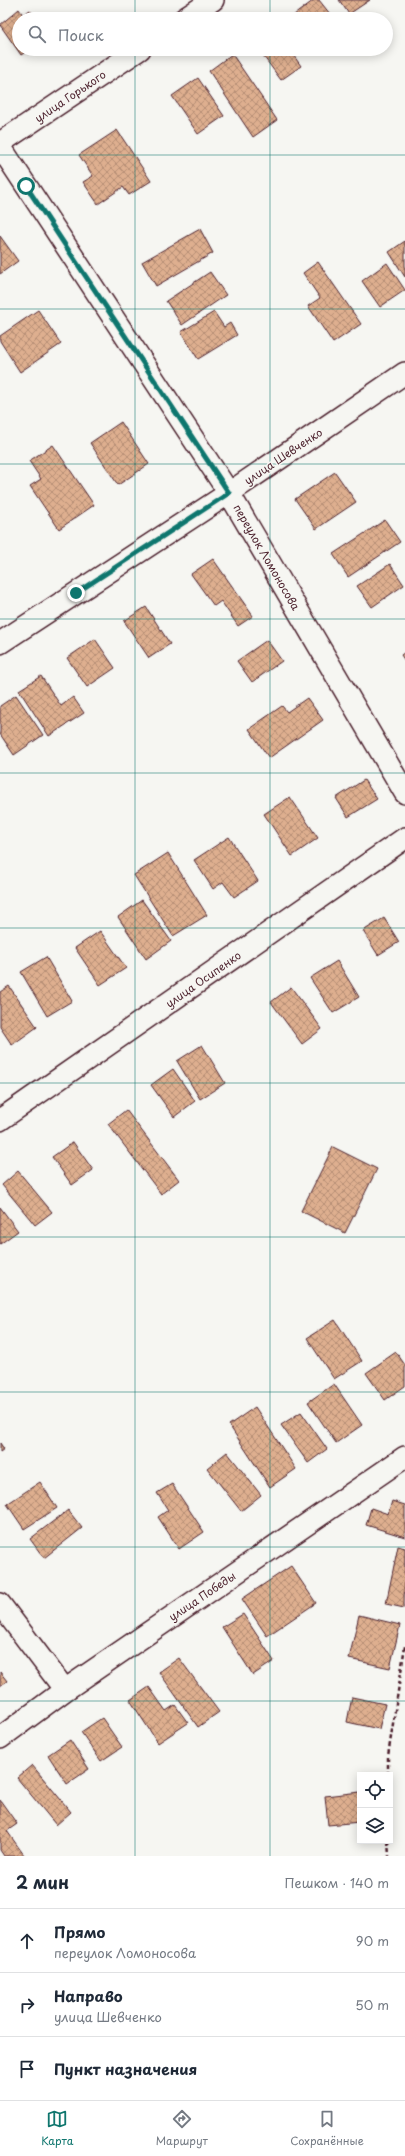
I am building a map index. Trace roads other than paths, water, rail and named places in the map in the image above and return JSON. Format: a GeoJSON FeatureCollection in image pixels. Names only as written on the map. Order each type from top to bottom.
{"type":"FeatureCollection","features":[{"type":"Feature","properties":{"kind":"street"},"geometry":{"type":"LineString","coordinates":[[194,12],[212,0]]}},
{"type":"Feature","properties":{"kind":"street","name":"улица Горького"},"geometry":{"type":"LineString","coordinates":[[0,145],[130,56]]}},
{"type":"Feature","properties":{"kind":"street","name":"переулок Ломоносова"},"geometry":{"type":"LineString","coordinates":[[0,145],[229,493],[405,794]]}},
{"type":"Feature","properties":{"kind":"street","name":"улица Шевченко"},"geometry":{"type":"LineString","coordinates":[[0,644],[229,493],[405,373]]}},
{"type":"Feature","properties":{"kind":"street","name":"улица Осипенко"},"geometry":{"type":"LineString","coordinates":[[0,1120],[405,838]]}},
{"type":"Feature","properties":{"kind":"street","name":"улица Победы"},"geometry":{"type":"LineString","coordinates":[[0,1738],[65,1690],[405,1457]]}},
{"type":"Feature","properties":{"kind":"street"},"geometry":{"type":"LineString","coordinates":[[0,1604],[65,1690]]}}]}
